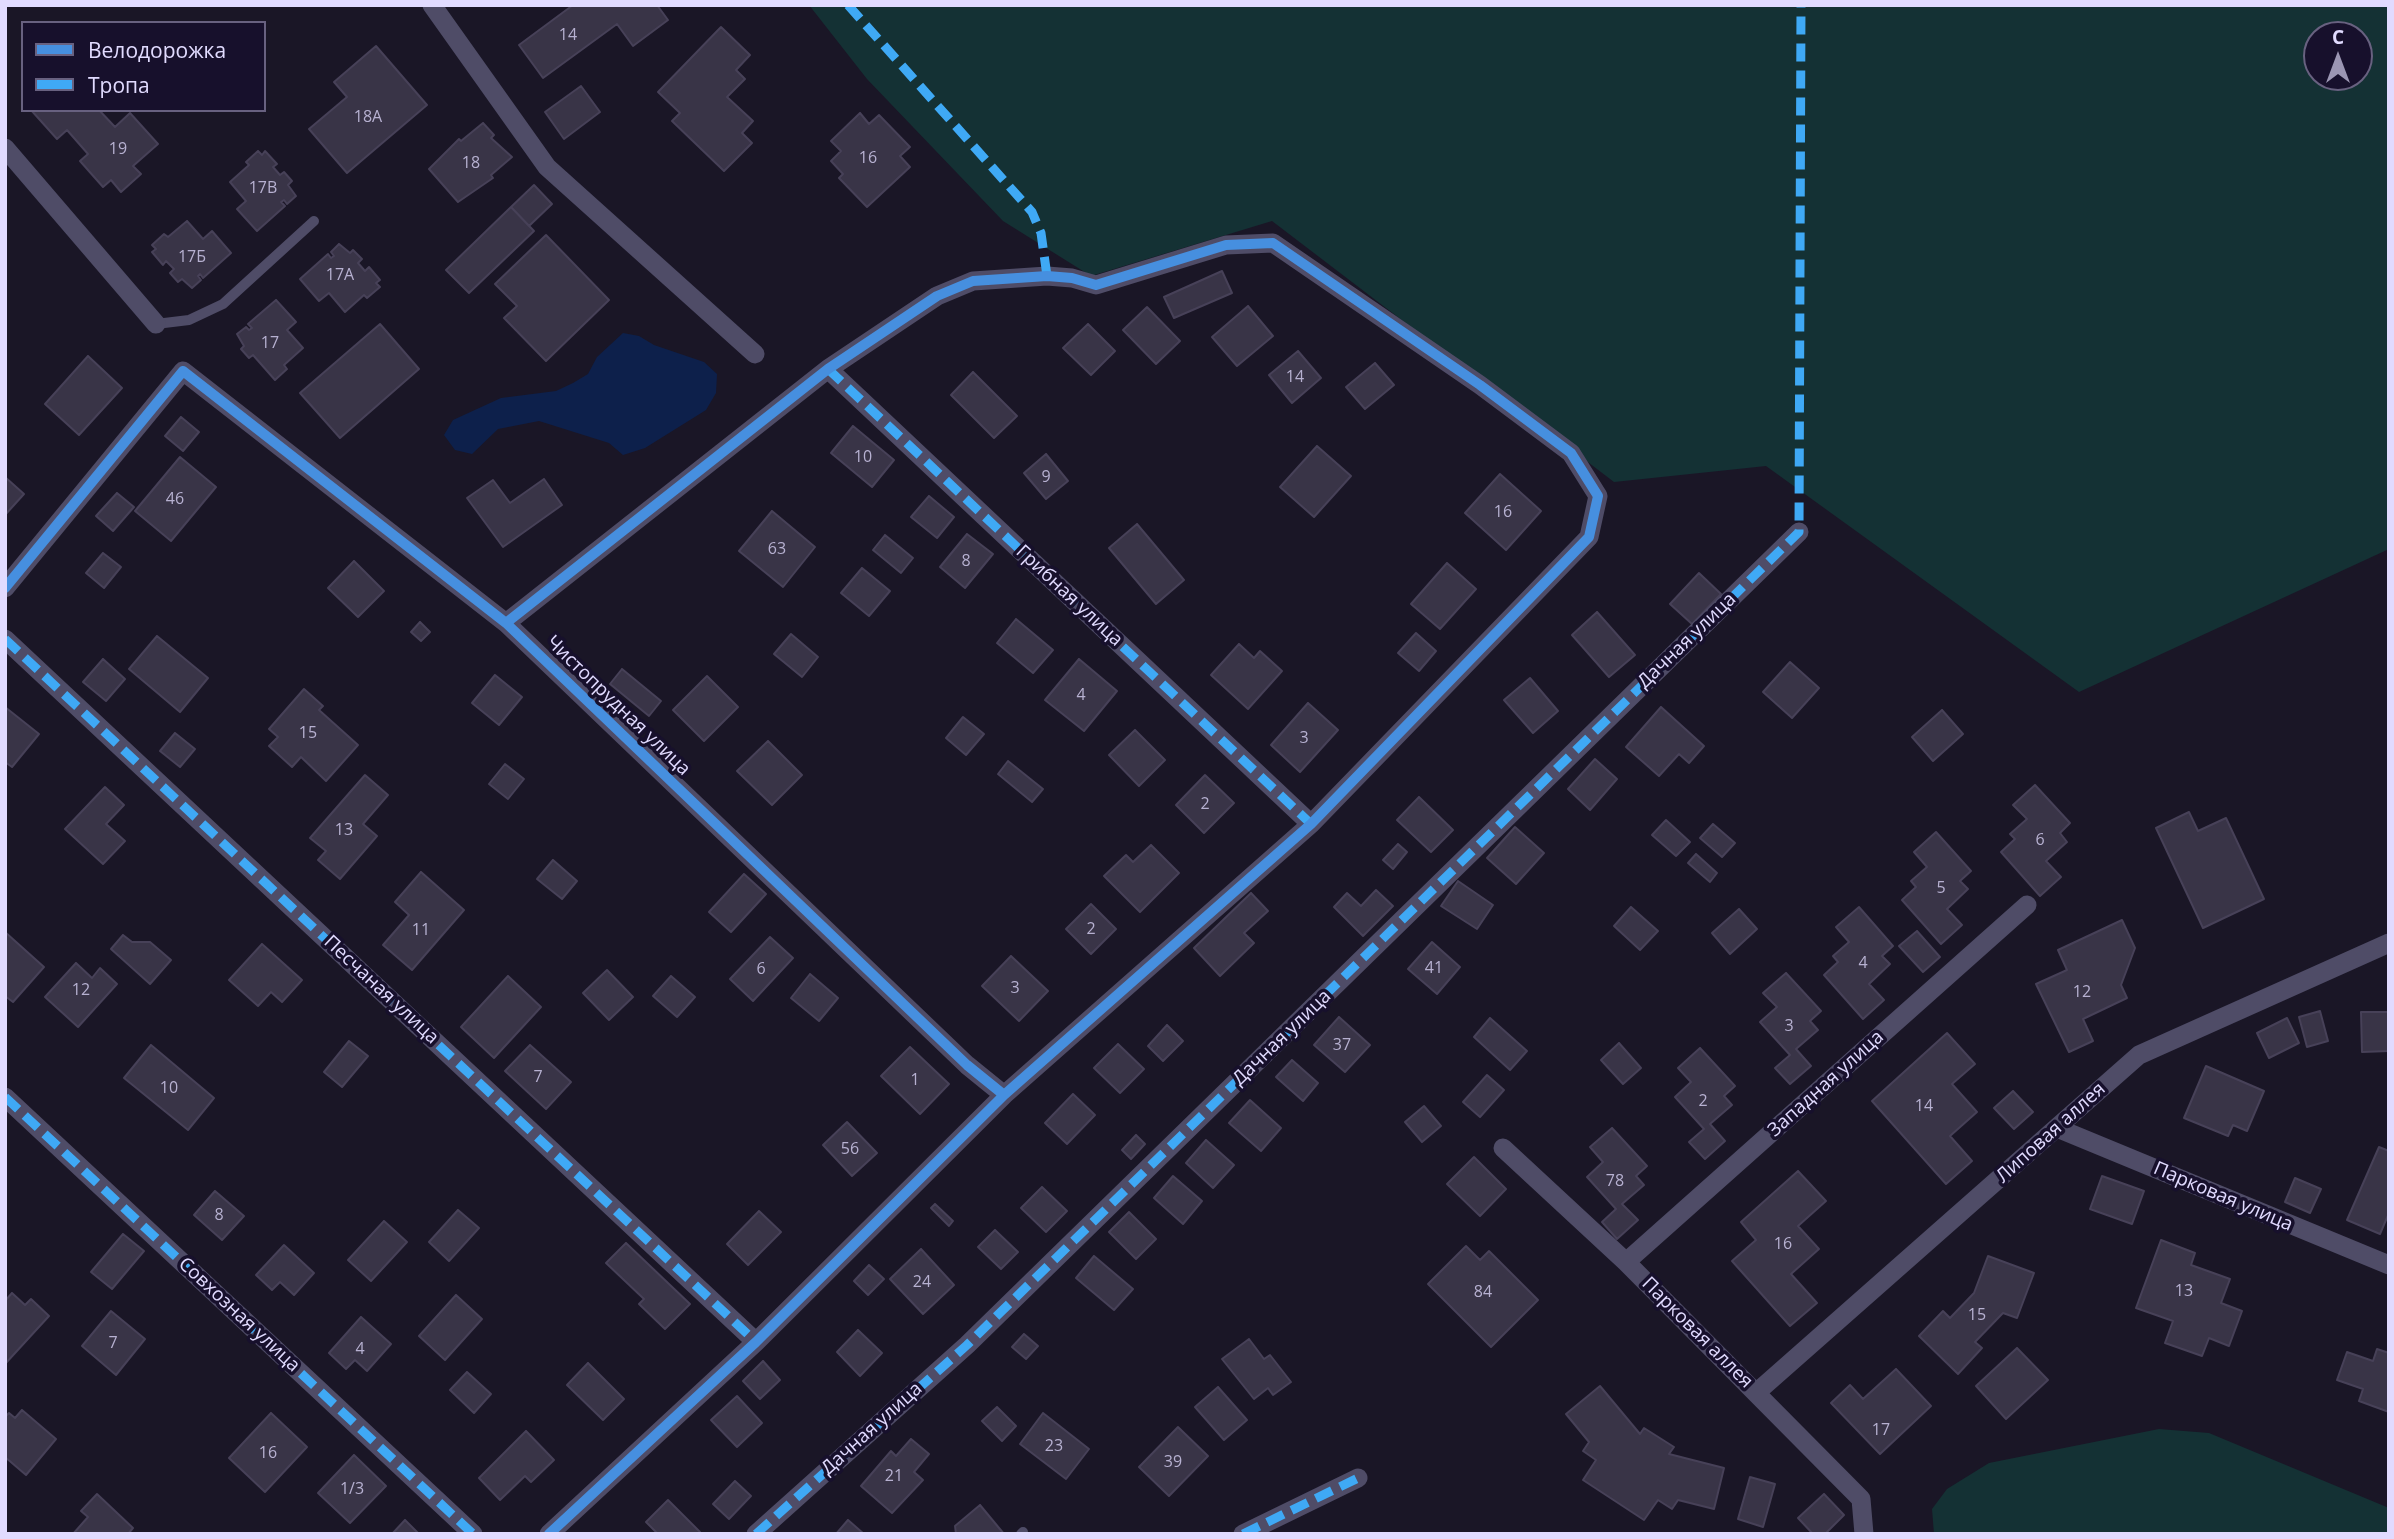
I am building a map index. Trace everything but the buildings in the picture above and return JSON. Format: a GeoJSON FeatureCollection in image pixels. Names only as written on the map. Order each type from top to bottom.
{"type":"FeatureCollection","features":[{"type":"Feature","properties":{"kind":"street"},"geometry":{"type":"LineString","coordinates":[[432,5],[548,166],[755,354]]}},
{"type":"Feature","properties":{"kind":"street"},"geometry":{"type":"LineString","coordinates":[[5,148],[156,324]]}},
{"type":"Feature","properties":{"kind":"street"},"geometry":{"type":"LineString","coordinates":[[506,623],[828,369],[937,296],[973,281],[1047,276],[1072,278],[1096,285],[1226,246],[1273,243],[1480,385],[1571,453],[1598,496],[1590,537],[1311,824],[1004,1095],[756,1342],[549,1534]]}},
{"type":"Feature","properties":{"kind":"street","name":"Грибная улица"},"geometry":{"type":"LineString","coordinates":[[828,369],[1311,824]]}},
{"type":"Feature","properties":{"kind":"street","name":"Чистопрудная улица"},"geometry":{"type":"LineString","coordinates":[[5,588],[183,371],[506,623],[967,1065],[1004,1095]]}},
{"type":"Feature","properties":{"kind":"street","name":"Дачная улица"},"geometry":{"type":"LineString","coordinates":[[756,1534],[967,1345],[1799,532]]}},
{"type":"Feature","properties":{"kind":"street","name":"Песчаная улица"},"geometry":{"type":"LineString","coordinates":[[5,639],[756,1342]]}},
{"type":"Feature","properties":{"kind":"street","name":"Западная улица"},"geometry":{"type":"LineString","coordinates":[[1626,1262],[2026,905]]}},
{"type":"Feature","properties":{"kind":"street","name":"Липовая аллея"},"geometry":{"type":"LineString","coordinates":[[1757,1392],[2139,1055],[2389,943]]}},
{"type":"Feature","properties":{"kind":"street","name":"Совхозная улица"},"geometry":{"type":"LineString","coordinates":[[5,1097],[473,1534]]}},
{"type":"Feature","properties":{"kind":"street","name":"Парковая улица"},"geometry":{"type":"LineString","coordinates":[[2057,1128],[2389,1265]]}},
{"type":"Feature","properties":{"kind":"street","name":"Парковая аллея"},"geometry":{"type":"LineString","coordinates":[[1503,1148],[1626,1262],[1861,1499],[1864,1534]]}},
{"type":"Feature","properties":{"kind":"street"},"geometry":{"type":"LineString","coordinates":[[1243,1534],[1358,1478]]}},
{"type":"Feature","properties":{"kind":"lane"},"geometry":{"type":"LineString","coordinates":[[156,324],[189,320],[223,304],[314,221]]}},
{"type":"Feature","properties":{"kind":"green space"},"geometry":{"type":"Polygon","coordinates":[[[809,5],[2389,5],[2389,549],[2079,692],[1766,466],[1614,482],[1272,221],[1091,276],[1003,221],[867,79],[809,5]]]}},
{"type":"Feature","properties":{"kind":"green space"},"geometry":{"type":"Polygon","coordinates":[[[2159,1429],[2209,1433],[2389,1508],[2389,1534],[1934,1534],[1932,1509],[1947,1489],[1989,1463],[2159,1429]]]}},
{"type":"Feature","properties":{"kind":"water"},"geometry":{"type":"Polygon","coordinates":[[[623,333],[639,336],[654,345],[704,362],[717,374],[716,393],[706,410],[645,448],[623,455],[609,443],[539,421],[498,429],[472,454],[455,450],[444,435],[453,420],[501,398],[556,391],[573,383],[588,374],[597,357],[623,333]]]}},
{"type":"Feature","properties":{"kind":"marked path"},"geometry":{"type":"LineString","coordinates":[[848,5],[1032,212],[1041,233],[1047,276]]}},
{"type":"Feature","properties":{"kind":"marked path"},"geometry":{"type":"LineString","coordinates":[[756,1534],[967,1345],[1799,532],[1801,5]]}},
{"type":"Feature","properties":{"kind":"marked path"},"geometry":{"type":"LineString","coordinates":[[828,369],[1311,824]]}},
{"type":"Feature","properties":{"kind":"marked path"},"geometry":{"type":"LineString","coordinates":[[5,639],[756,1342]]}},
{"type":"Feature","properties":{"kind":"marked path"},"geometry":{"type":"LineString","coordinates":[[5,1097],[473,1534]]}},
{"type":"Feature","properties":{"kind":"marked path"},"geometry":{"type":"LineString","coordinates":[[1243,1534],[1358,1478]]}},
{"type":"Feature","properties":{"kind":"cycle path"},"geometry":{"type":"LineString","coordinates":[[506,623],[828,369],[937,296],[973,281],[1047,276],[1072,278],[1096,285],[1226,245],[1273,243],[1480,385],[1571,453],[1598,496],[1589,537],[1311,824],[1004,1095],[756,1342],[549,1534]]}},
{"type":"Feature","properties":{"kind":"cycle path"},"geometry":{"type":"LineString","coordinates":[[5,588],[183,371],[506,623],[967,1065],[1004,1095]]}}]}
